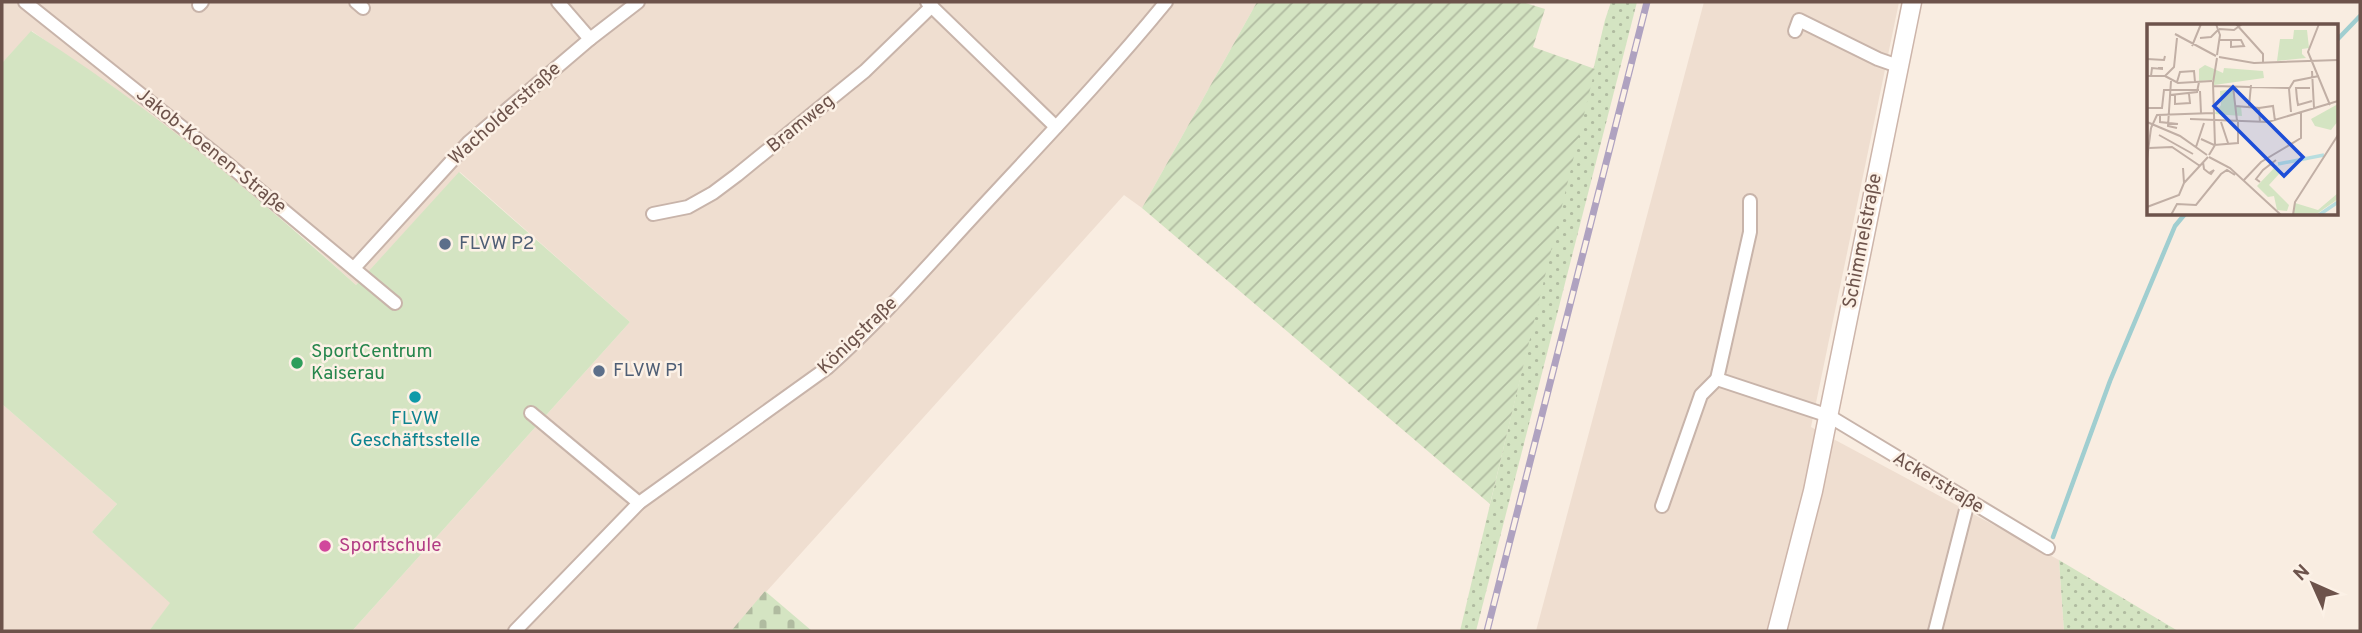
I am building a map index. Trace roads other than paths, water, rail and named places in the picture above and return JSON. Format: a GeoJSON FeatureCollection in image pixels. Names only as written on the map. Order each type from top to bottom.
{"type":"FeatureCollection","features":[{"type":"Feature","properties":{"kind":"street","name":"Jakob-Koenen-Straße"},"geometry":{"type":"LineString","coordinates":[[25,2],[395,303]]}},
{"type":"Feature","properties":{"kind":"street"},"geometry":{"type":"LineString","coordinates":[[558,2],[590,40]]}},
{"type":"Feature","properties":{"kind":"street","name":"Wacholderstraße"},"geometry":{"type":"LineString","coordinates":[[354,268],[468,142],[638,2]]}},
{"type":"Feature","properties":{"kind":"street","name":"Königstraße"},"geometry":{"type":"LineString","coordinates":[[515,631],[639,503],[842,355],[1056,127],[1166,2]]}},
{"type":"Feature","properties":{"kind":"street","name":"Schimmelstraße"},"geometry":{"type":"LineString","coordinates":[[1777,631],[1813,491],[1912,2]]}},
{"type":"Feature","properties":{"kind":"street"},"geometry":{"type":"LineString","coordinates":[[929,4],[1056,127]]}},
{"type":"Feature","properties":{"kind":"street","name":"Bramweg"},"geometry":{"type":"LineString","coordinates":[[653,214],[688,207],[737,176],[857,79],[929,4]]}},
{"type":"Feature","properties":{"kind":"street"},"geometry":{"type":"LineString","coordinates":[[1795,31],[1799,20],[1898,66]]}},
{"type":"Feature","properties":{"kind":"street"},"geometry":{"type":"LineString","coordinates":[[1662,506],[1701,395],[1717,379],[1750,232],[1750,201]]}},
{"type":"Feature","properties":{"kind":"street"},"geometry":{"type":"LineString","coordinates":[[1717,379],[1829,416]]}},
{"type":"Feature","properties":{"kind":"street"},"geometry":{"type":"LineString","coordinates":[[530,413],[639,503]]}},
{"type":"Feature","properties":{"kind":"street","name":"Ackerstraße"},"geometry":{"type":"LineString","coordinates":[[1829,416],[2048,548]]}},
{"type":"Feature","properties":{"kind":"street"},"geometry":{"type":"LineString","coordinates":[[1935,631],[1968,502]]}},
{"type":"Feature","properties":{"kind":"waterway"},"geometry":{"type":"LineString","coordinates":[[2338,39],[2360,16]]}},
{"type":"Feature","properties":{"kind":"waterway"},"geometry":{"type":"LineString","coordinates":[[2053,537],[2110,381],[2175,226],[2184,215]]}},
{"type":"Feature","properties":{"kind":"railway"},"geometry":{"type":"LineString","coordinates":[[1487,631],[1647,2]]}},
{"type":"Feature","properties":{"kind":"place","name":"FLVW P2"},"geometry":{"type":"Point","coordinates":[445,244]}},
{"type":"Feature","properties":{"kind":"place","name":"SportCentrum Kaiserau"},"geometry":{"type":"Point","coordinates":[297,363]}},
{"type":"Feature","properties":{"kind":"place","name":"FLVW P1"},"geometry":{"type":"Point","coordinates":[599,371]}},
{"type":"Feature","properties":{"kind":"place","name":"FLVW Geschäftsstelle"},"geometry":{"type":"Point","coordinates":[415,397]}},
{"type":"Feature","properties":{"kind":"place","name":"Sportschule"},"geometry":{"type":"Point","coordinates":[325,546]}}]}
